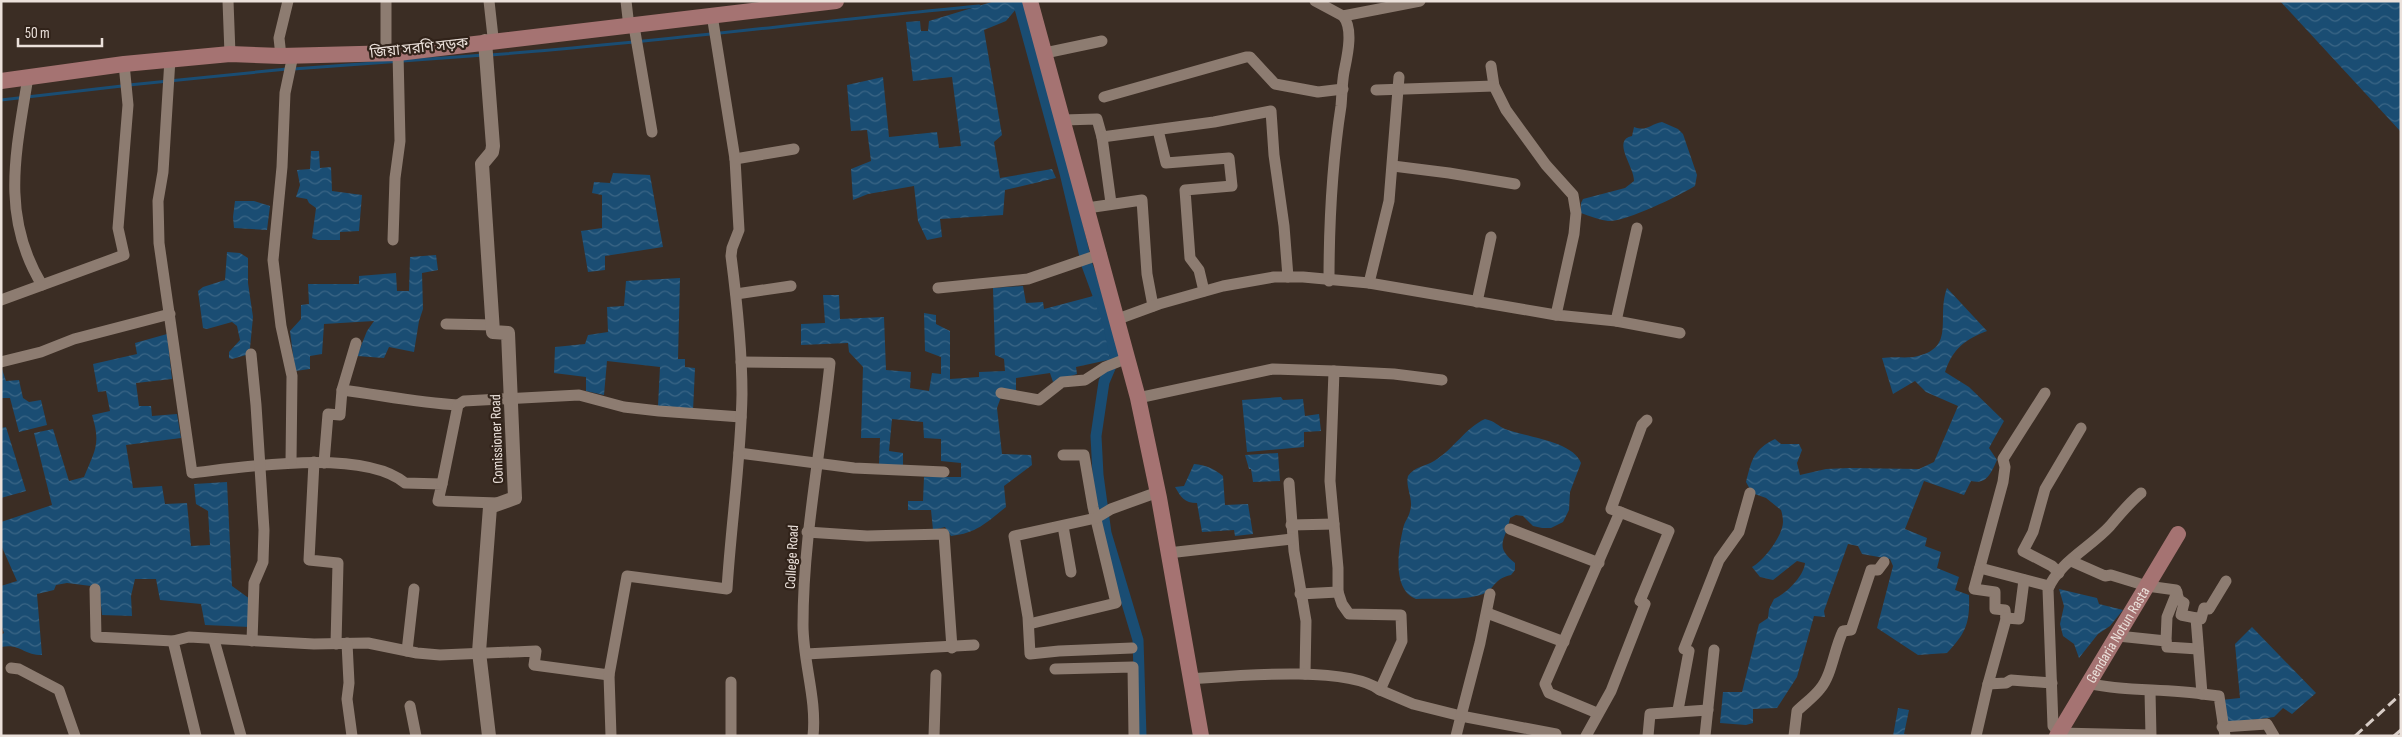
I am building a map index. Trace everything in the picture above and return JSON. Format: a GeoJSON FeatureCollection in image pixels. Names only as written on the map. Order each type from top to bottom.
{"type":"FeatureCollection","features":[{"type":"Feature","properties":{"kind":"main road","name":"জিয়া সরণি সড়ক"},"geometry":{"type":"LineString","coordinates":[[1,81],[124,64],[230,54],[392,53],[488,41],[632,27],[798,3],[836,1]]}},
{"type":"Feature","properties":{"kind":"main road"},"geometry":{"type":"LineString","coordinates":[[1030,1],[1087,208],[1098,255],[1118,319],[1124,360],[1138,398],[1158,492],[1200,731]]}},
{"type":"Feature","properties":{"kind":"main road","name":"Gendaria Notun Rasta"},"geometry":{"type":"LineString","coordinates":[[2058,734],[2178,534]]}},
{"type":"Feature","properties":{"kind":"street"},"geometry":{"type":"LineString","coordinates":[[228,1],[230,54]]}},
{"type":"Feature","properties":{"kind":"street"},"geometry":{"type":"LineString","coordinates":[[288,1],[279,38],[287,55],[282,167],[274,260],[281,326],[292,376],[291,462]]}},
{"type":"Feature","properties":{"kind":"street"},"geometry":{"type":"LineString","coordinates":[[386,1],[400,141],[395,178],[393,240]]}},
{"type":"Feature","properties":{"kind":"street"},"geometry":{"type":"LineString","coordinates":[[446,324],[493,325],[482,167],[492,152],[488,41],[493,37],[489,1]]}},
{"type":"Feature","properties":{"kind":"street"},"geometry":{"type":"LineString","coordinates":[[626,1],[652,132]]}},
{"type":"Feature","properties":{"kind":"street"},"geometry":{"type":"LineString","coordinates":[[1315,1],[1343,16],[1346,20],[1348,40],[1343,89],[1334,142],[1330,205],[1329,281]]}},
{"type":"Feature","properties":{"kind":"street"},"geometry":{"type":"LineString","coordinates":[[1343,16],[1420,1]]}},
{"type":"Feature","properties":{"kind":"street"},"geometry":{"type":"LineString","coordinates":[[611,736],[608,675],[627,576],[727,589],[741,417],[741,362],[731,256],[739,230],[735,159],[712,15]]}},
{"type":"Feature","properties":{"kind":"street"},"geometry":{"type":"LineString","coordinates":[[1045,53],[1102,41]]}},
{"type":"Feature","properties":{"kind":"street"},"geometry":{"type":"LineString","coordinates":[[1104,97],[1246,57],[1250,57],[1275,84],[1318,92],[1343,89]]}},
{"type":"Feature","properties":{"kind":"street"},"geometry":{"type":"LineString","coordinates":[[170,59],[163,172],[158,201],[159,243],[192,473],[291,462],[319,463],[372,468],[396,475],[405,484],[442,484]]}},
{"type":"Feature","properties":{"kind":"street"},"geometry":{"type":"LineString","coordinates":[[1,300],[124,255],[118,228],[128,112],[124,64]]}},
{"type":"Feature","properties":{"kind":"street"},"geometry":{"type":"LineString","coordinates":[[1491,66],[1494,86],[1517,127],[1546,165],[1573,195],[1576,213],[1574,234],[1556,315]]}},
{"type":"Feature","properties":{"kind":"street"},"geometry":{"type":"LineString","coordinates":[[28,77],[16,150],[14,213],[19,240],[28,263],[42,284]]}},
{"type":"Feature","properties":{"kind":"street"},"geometry":{"type":"LineString","coordinates":[[1369,283],[1390,201],[1399,77]]}},
{"type":"Feature","properties":{"kind":"street"},"geometry":{"type":"LineString","coordinates":[[1376,90],[1494,86]]}},
{"type":"Feature","properties":{"kind":"street"},"geometry":{"type":"LineString","coordinates":[[1102,137],[1158,130],[1271,111],[1288,277]]}},
{"type":"Feature","properties":{"kind":"street"},"geometry":{"type":"LineString","coordinates":[[1063,120],[1097,119],[1102,137],[1111,203]]}},
{"type":"Feature","properties":{"kind":"street"},"geometry":{"type":"LineString","coordinates":[[1158,130],[1166,163],[1229,158],[1232,186],[1186,190],[1190,258],[1199,270],[1204,292]]}},
{"type":"Feature","properties":{"kind":"street"},"geometry":{"type":"LineString","coordinates":[[735,159],[794,149]]}},
{"type":"Feature","properties":{"kind":"street"},"geometry":{"type":"LineString","coordinates":[[1393,166],[1450,172],[1515,184]]}},
{"type":"Feature","properties":{"kind":"street"},"geometry":{"type":"LineString","coordinates":[[1087,208],[1142,200],[1147,274],[1153,306]]}},
{"type":"Feature","properties":{"kind":"street"},"geometry":{"type":"LineString","coordinates":[[1616,321],[1637,228]]}},
{"type":"Feature","properties":{"kind":"street"},"geometry":{"type":"LineString","coordinates":[[1477,302],[1490,237]]}},
{"type":"Feature","properties":{"kind":"street"},"geometry":{"type":"LineString","coordinates":[[938,288],[1028,279],[1098,255]]}},
{"type":"Feature","properties":{"kind":"street"},"geometry":{"type":"LineString","coordinates":[[1118,319],[1153,306],[1244,281],[1288,277],[1369,283],[1556,315],[1616,321],[1680,332]]}},
{"type":"Feature","properties":{"kind":"street"},"geometry":{"type":"LineString","coordinates":[[736,294],[790,286]]}},
{"type":"Feature","properties":{"kind":"street"},"geometry":{"type":"LineString","coordinates":[[1,362],[41,352],[74,339],[170,314]]}},
{"type":"Feature","properties":{"kind":"street","name":"Comissioner Road"},"geometry":{"type":"LineString","coordinates":[[489,736],[479,652],[490,508],[515,498],[508,333],[493,332],[493,325]]}},
{"type":"Feature","properties":{"kind":"street"},"geometry":{"type":"LineString","coordinates":[[352,736],[346,700],[349,683],[342,644],[338,562],[309,560],[319,463],[328,414],[340,415],[342,390],[356,342]]}},
{"type":"Feature","properties":{"kind":"street"},"geometry":{"type":"LineString","coordinates":[[251,354],[261,465],[264,530],[263,562],[254,582],[252,641]]}},
{"type":"Feature","properties":{"kind":"street"},"geometry":{"type":"LineString","coordinates":[[1000,394],[1038,400],[1062,382],[1085,380],[1105,367],[1124,360]]}},
{"type":"Feature","properties":{"kind":"street","name":"College Road"},"geometry":{"type":"LineString","coordinates":[[741,362],[830,363],[807,532],[803,627],[813,736]]}},
{"type":"Feature","properties":{"kind":"street"},"geometry":{"type":"LineString","coordinates":[[1138,398],[1274,370],[1394,374],[1442,380]]}},
{"type":"Feature","properties":{"kind":"street"},"geometry":{"type":"LineString","coordinates":[[1334,371],[1330,481],[1338,568],[1338,592],[1342,604],[1349,614],[1401,615],[1402,641],[1380,690]]}},
{"type":"Feature","properties":{"kind":"street"},"geometry":{"type":"LineString","coordinates":[[342,390],[392,396],[423,403],[458,405],[471,400],[512,400],[578,395],[624,407],[741,417]]}},
{"type":"Feature","properties":{"kind":"street"},"geometry":{"type":"LineString","coordinates":[[1976,736],[2006,618],[2006,610],[1995,609],[1996,592],[1974,589],[2003,482],[2005,467],[2003,459],[2046,394]]}},
{"type":"Feature","properties":{"kind":"street"},"geometry":{"type":"LineString","coordinates":[[458,405],[438,501],[502,503]]}},
{"type":"Feature","properties":{"kind":"street"},"geometry":{"type":"LineString","coordinates":[[1586,736],[1596,713],[1611,691],[1645,604],[1640,601],[1669,531],[1612,508],[1642,425],[1647,420]]}},
{"type":"Feature","properties":{"kind":"street"},"geometry":{"type":"LineString","coordinates":[[2058,573],[2052,566],[2023,551],[2033,532],[2046,489],[2081,428]]}},
{"type":"Feature","properties":{"kind":"street"},"geometry":{"type":"LineString","coordinates":[[739,453],[854,468],[944,472]]}},
{"type":"Feature","properties":{"kind":"street"},"geometry":{"type":"LineString","coordinates":[[1028,624],[1116,603],[1096,518],[1084,454],[1063,455]]}},
{"type":"Feature","properties":{"kind":"street"},"geometry":{"type":"LineString","coordinates":[[1289,483],[1292,539],[1306,621],[1305,674]]}},
{"type":"Feature","properties":{"kind":"street"},"geometry":{"type":"LineString","coordinates":[[1132,648],[1030,654],[1028,624],[1014,536],[1096,518],[1110,509],[1158,492]]}},
{"type":"Feature","properties":{"kind":"street"},"geometry":{"type":"LineString","coordinates":[[1678,710],[1689,651],[1684,649],[1719,560],[1739,532],[1750,493]]}},
{"type":"Feature","properties":{"kind":"street"},"geometry":{"type":"LineString","coordinates":[[2142,493],[2122,510],[2109,527],[2058,573],[2049,586],[2053,726],[2058,734],[2150,735],[2150,691]]}},
{"type":"Feature","properties":{"kind":"street"},"geometry":{"type":"LineString","coordinates":[[1596,713],[1549,693],[1545,689],[1620,512]]}},
{"type":"Feature","properties":{"kind":"street"},"geometry":{"type":"LineString","coordinates":[[1291,525],[1334,524]]}},
{"type":"Feature","properties":{"kind":"street"},"geometry":{"type":"LineString","coordinates":[[1063,526],[1071,572]]}},
{"type":"Feature","properties":{"kind":"street"},"geometry":{"type":"LineString","coordinates":[[1510,529],[1599,563]]}},
{"type":"Feature","properties":{"kind":"street"},"geometry":{"type":"LineString","coordinates":[[807,532],[875,536],[944,534],[952,648]]}},
{"type":"Feature","properties":{"kind":"street"},"geometry":{"type":"LineString","coordinates":[[1168,553],[1292,539]]}},
{"type":"Feature","properties":{"kind":"street"},"geometry":{"type":"LineString","coordinates":[[2071,561],[2105,576],[2110,575],[2147,586],[2176,590],[2179,600],[2184,603],[2181,615],[2200,619],[2204,608],[2208,609],[2226,582]]}},
{"type":"Feature","properties":{"kind":"street"},"geometry":{"type":"LineString","coordinates":[[1794,736],[1797,710],[1820,690],[1826,678],[1836,644],[1843,631],[1851,630],[1871,570],[1878,570],[1884,562]]}},
{"type":"Feature","properties":{"kind":"street"},"geometry":{"type":"LineString","coordinates":[[1980,568],[2049,586]]}},
{"type":"Feature","properties":{"kind":"street"},"geometry":{"type":"LineString","coordinates":[[2006,618],[2019,619],[2024,580]]}},
{"type":"Feature","properties":{"kind":"street"},"geometry":{"type":"LineString","coordinates":[[94,588],[96,637],[173,641],[189,637],[214,640],[342,644],[368,643],[406,651],[440,655],[536,651],[534,665],[608,675]]}},
{"type":"Feature","properties":{"kind":"street"},"geometry":{"type":"LineString","coordinates":[[406,651],[414,590]]}},
{"type":"Feature","properties":{"kind":"street"},"geometry":{"type":"LineString","coordinates":[[1300,594],[1338,592]]}},
{"type":"Feature","properties":{"kind":"street"},"geometry":{"type":"LineString","coordinates":[[2177,592],[2167,617],[2167,647],[2198,649]]}},
{"type":"Feature","properties":{"kind":"street"},"geometry":{"type":"LineString","coordinates":[[1456,736],[1487,613],[1490,594]]}},
{"type":"Feature","properties":{"kind":"street"},"geometry":{"type":"LineString","coordinates":[[1487,613],[1564,642]]}},
{"type":"Feature","properties":{"kind":"street"},"geometry":{"type":"LineString","coordinates":[[2196,618],[2202,694]]}},
{"type":"Feature","properties":{"kind":"street"},"geometry":{"type":"LineString","coordinates":[[2118,636],[2166,641]]}},
{"type":"Feature","properties":{"kind":"street"},"geometry":{"type":"LineString","coordinates":[[214,640],[241,736]]}},
{"type":"Feature","properties":{"kind":"street"},"geometry":{"type":"LineString","coordinates":[[173,641],[196,736]]}},
{"type":"Feature","properties":{"kind":"street"},"geometry":{"type":"LineString","coordinates":[[806,654],[952,648],[974,645]]}},
{"type":"Feature","properties":{"kind":"street"},"geometry":{"type":"LineString","coordinates":[[1705,736],[1714,650]]}},
{"type":"Feature","properties":{"kind":"street"},"geometry":{"type":"LineString","coordinates":[[1055,670],[1133,667],[1134,736]]}},
{"type":"Feature","properties":{"kind":"street"},"geometry":{"type":"LineString","coordinates":[[11,668],[19,669],[58,690],[75,736]]}},
{"type":"Feature","properties":{"kind":"street"},"geometry":{"type":"LineString","coordinates":[[1191,679],[1305,674],[1371,683],[1380,690],[1413,704],[1461,716],[1556,734]]}},
{"type":"Feature","properties":{"kind":"street"},"geometry":{"type":"LineString","coordinates":[[934,736],[936,675]]}},
{"type":"Feature","properties":{"kind":"street"},"geometry":{"type":"LineString","coordinates":[[1988,684],[2006,683],[2011,680],[2052,683]]}},
{"type":"Feature","properties":{"kind":"street"},"geometry":{"type":"LineString","coordinates":[[731,682],[732,736]]}},
{"type":"Feature","properties":{"kind":"street"},"geometry":{"type":"LineString","coordinates":[[2087,683],[2111,689],[2180,691],[2219,696],[2224,731],[2267,724],[2274,736]]}},
{"type":"Feature","properties":{"kind":"street"},"geometry":{"type":"LineString","coordinates":[[410,706],[416,736]]}},
{"type":"Feature","properties":{"kind":"street"},"geometry":{"type":"LineString","coordinates":[[1648,736],[1650,714],[1678,710],[1708,710]]}},
{"type":"Feature","properties":{"kind":"water"},"geometry":{"type":"Polygon","coordinates":[[[995,1],[1015,1],[1017,8],[1006,21],[984,30],[1002,135],[994,142],[1000,178],[1052,169],[1056,178],[1005,190],[1003,215],[940,219],[942,237],[927,240],[918,221],[914,186],[868,194],[853,200],[851,169],[871,161],[867,130],[851,131],[847,85],[883,77],[889,137],[937,132],[939,148],[961,146],[952,77],[913,81],[906,22],[920,21],[921,31],[928,31],[929,21],[995,1]]]}},
{"type":"Feature","properties":{"kind":"water"},"geometry":{"type":"Polygon","coordinates":[[[2280,1],[2401,1],[2401,132],[2280,1]]]}},
{"type":"Feature","properties":{"kind":"water"},"geometry":{"type":"Polygon","coordinates":[[[1662,122],[1678,129],[1683,134],[1697,175],[1695,186],[1652,208],[1616,220],[1608,221],[1581,213],[1583,199],[1625,188],[1634,181],[1625,155],[1624,143],[1626,139],[1632,136],[1634,127],[1642,129],[1662,122]]]}},
{"type":"Feature","properties":{"kind":"water"},"geometry":{"type":"Polygon","coordinates":[[[311,151],[319,151],[320,168],[331,167],[332,191],[362,195],[359,231],[340,232],[340,240],[318,240],[312,238],[316,208],[307,199],[296,197],[300,185],[297,170],[310,169],[311,151]]]}},
{"type":"Feature","properties":{"kind":"water"},"geometry":{"type":"Polygon","coordinates":[[[613,173],[650,175],[663,247],[605,256],[605,270],[588,272],[581,231],[602,228],[602,195],[592,193],[594,182],[610,183],[613,173]]]}},
{"type":"Feature","properties":{"kind":"water"},"geometry":{"type":"Polygon","coordinates":[[[235,201],[254,201],[270,206],[267,230],[234,228],[235,201]]]}},
{"type":"Feature","properties":{"kind":"water"},"geometry":{"type":"Polygon","coordinates":[[[227,252],[240,253],[248,258],[248,283],[253,317],[250,348],[246,355],[232,359],[229,358],[229,352],[240,340],[237,326],[232,322],[207,329],[203,328],[198,291],[203,287],[225,280],[227,252]]]}},
{"type":"Feature","properties":{"kind":"water"},"geometry":{"type":"Polygon","coordinates":[[[436,255],[438,270],[422,273],[423,309],[414,352],[389,347],[384,358],[357,356],[367,331],[374,321],[324,324],[322,354],[310,356],[310,369],[295,371],[290,331],[301,319],[301,305],[309,304],[308,284],[359,284],[359,276],[396,273],[397,291],[409,291],[410,257],[436,255]]]}},
{"type":"Feature","properties":{"kind":"water"},"geometry":{"type":"Polygon","coordinates":[[[680,278],[678,359],[685,359],[685,367],[695,368],[693,411],[658,406],[660,367],[607,361],[604,395],[586,391],[586,377],[554,373],[555,347],[585,344],[588,335],[608,332],[607,307],[624,306],[626,281],[680,278]]]}},
{"type":"Feature","properties":{"kind":"water"},"geometry":{"type":"Polygon","coordinates":[[[1023,286],[1026,303],[1043,302],[1044,309],[1097,295],[1112,346],[1108,360],[1076,367],[1077,374],[1053,382],[1050,373],[1016,378],[1016,390],[1001,397],[997,408],[1002,454],[1031,455],[1032,465],[1004,486],[1006,507],[975,530],[951,536],[945,527],[933,530],[931,510],[908,510],[908,501],[923,501],[924,477],[961,477],[961,463],[941,461],[941,439],[924,438],[923,422],[892,419],[889,451],[903,453],[903,466],[879,464],[880,438],[861,438],[863,367],[849,352],[848,343],[801,345],[801,324],[825,323],[823,295],[839,295],[840,319],[884,317],[886,370],[911,372],[910,388],[929,391],[932,373],[941,374],[941,357],[925,351],[924,313],[936,315],[936,324],[950,331],[950,379],[979,377],[979,372],[1005,371],[1004,359],[995,355],[993,288],[1023,286]]]}},
{"type":"Feature","properties":{"kind":"water"},"geometry":{"type":"Polygon","coordinates":[[[1947,288],[1987,331],[1973,337],[1961,346],[1952,357],[1945,372],[1969,387],[2004,421],[1989,448],[1997,460],[1988,477],[1981,481],[1971,481],[1964,495],[1924,481],[1905,529],[1927,538],[1925,546],[1941,552],[1937,568],[1959,577],[1955,590],[1969,595],[1969,613],[1963,633],[1947,653],[1918,655],[1877,628],[1893,566],[1890,559],[1862,554],[1858,546],[1848,544],[1824,611],[1825,617],[1814,616],[1797,677],[1777,708],[1753,709],[1753,723],[1746,725],[1720,723],[1723,692],[1742,692],[1759,624],[1768,618],[1769,609],[1774,599],[1789,589],[1798,579],[1805,563],[1797,561],[1773,580],[1760,577],[1752,567],[1772,547],[1780,534],[1783,522],[1781,510],[1766,498],[1752,493],[1746,482],[1754,456],[1762,447],[1775,439],[1781,444],[1799,444],[1802,450],[1797,463],[1800,475],[1826,469],[1919,469],[1934,462],[1958,406],[1926,392],[1915,381],[1893,394],[1882,358],[1918,356],[1930,352],[1937,346],[1943,330],[1944,299],[1947,288]]]}},
{"type":"Feature","properties":{"kind":"water"},"geometry":{"type":"Polygon","coordinates":[[[167,334],[172,379],[136,383],[139,406],[151,406],[152,416],[177,414],[181,438],[126,445],[133,488],[162,486],[165,504],[187,503],[191,546],[210,545],[208,511],[196,504],[194,484],[227,482],[232,586],[250,599],[250,627],[205,625],[201,604],[160,600],[156,579],[135,579],[131,596],[132,616],[102,615],[99,587],[67,583],[56,585],[54,590],[37,594],[42,655],[13,647],[1,647],[1,635],[4,633],[1,624],[1,586],[17,581],[1,545],[1,522],[52,505],[34,433],[53,429],[69,481],[84,477],[96,440],[92,415],[110,411],[106,391],[98,392],[93,364],[137,354],[135,343],[167,334]]]}},
{"type":"Feature","properties":{"kind":"water"},"geometry":{"type":"Polygon","coordinates":[[[1,366],[6,381],[19,380],[23,398],[29,402],[41,400],[47,425],[19,432],[10,398],[1,398],[1,366]]]}},
{"type":"Feature","properties":{"kind":"water"},"geometry":{"type":"Polygon","coordinates":[[[1281,397],[1283,400],[1303,399],[1305,416],[1319,414],[1321,431],[1304,432],[1304,447],[1247,452],[1242,400],[1281,397]]]}},
{"type":"Feature","properties":{"kind":"water"},"geometry":{"type":"Polygon","coordinates":[[[1485,419],[1505,429],[1559,445],[1576,456],[1581,463],[1570,492],[1569,510],[1563,522],[1551,528],[1533,526],[1523,516],[1516,515],[1510,518],[1503,547],[1504,552],[1515,563],[1515,570],[1511,575],[1498,581],[1487,592],[1467,598],[1416,599],[1408,594],[1403,587],[1399,568],[1401,538],[1411,507],[1408,476],[1413,471],[1431,463],[1448,451],[1471,428],[1485,419]]]}},
{"type":"Feature","properties":{"kind":"water"},"geometry":{"type":"Polygon","coordinates":[[[6,427],[26,491],[1,498],[1,428],[6,427]]]}},
{"type":"Feature","properties":{"kind":"water"},"geometry":{"type":"Polygon","coordinates":[[[1278,453],[1280,481],[1253,482],[1251,469],[1249,469],[1245,455],[1278,453]]]}},
{"type":"Feature","properties":{"kind":"water"},"geometry":{"type":"Polygon","coordinates":[[[1194,464],[1209,467],[1223,476],[1225,505],[1248,504],[1253,534],[1235,536],[1234,530],[1202,532],[1197,503],[1183,499],[1175,487],[1184,486],[1194,464]]]}},
{"type":"Feature","properties":{"kind":"water"},"geometry":{"type":"Polygon","coordinates":[[[2059,589],[2097,598],[2099,604],[2123,610],[2110,626],[2098,634],[2079,658],[2074,644],[2063,636],[2060,624],[2064,606],[2059,589]]]}},
{"type":"Feature","properties":{"kind":"water"},"geometry":{"type":"Polygon","coordinates":[[[2252,627],[2316,693],[2292,714],[2283,708],[2274,717],[2223,724],[2221,700],[2240,698],[2235,644],[2252,627]]]}},
{"type":"Feature","properties":{"kind":"water"},"geometry":{"type":"Polygon","coordinates":[[[1898,708],[1909,710],[1904,734],[1911,736],[1893,736],[1898,708]]]}},
{"type":"Feature","properties":{"kind":"waterway"},"geometry":{"type":"LineString","coordinates":[[1018,1],[1065,173],[1087,265],[1108,322],[1115,356],[1104,382],[1096,436],[1098,475],[1106,533],[1138,640],[1141,736]]}},
{"type":"Feature","properties":{"kind":"waterway"},"geometry":{"type":"LineString","coordinates":[[490,55],[979,6]]}},
{"type":"Feature","properties":{"kind":"waterway"},"geometry":{"type":"LineString","coordinates":[[293,69],[484,55]]}},
{"type":"Feature","properties":{"kind":"waterway"},"geometry":{"type":"LineString","coordinates":[[129,85],[287,69]]}},
{"type":"Feature","properties":{"kind":"waterway"},"geometry":{"type":"LineString","coordinates":[[1,100],[122,86]]}},
{"type":"Feature","properties":{"kind":"railway"},"geometry":{"type":"LineString","coordinates":[[2355,736],[2401,694]]}},
{"type":"Feature","properties":{"kind":"railway"},"geometry":{"type":"LineString","coordinates":[[2394,736],[2401,730]]}}]}
